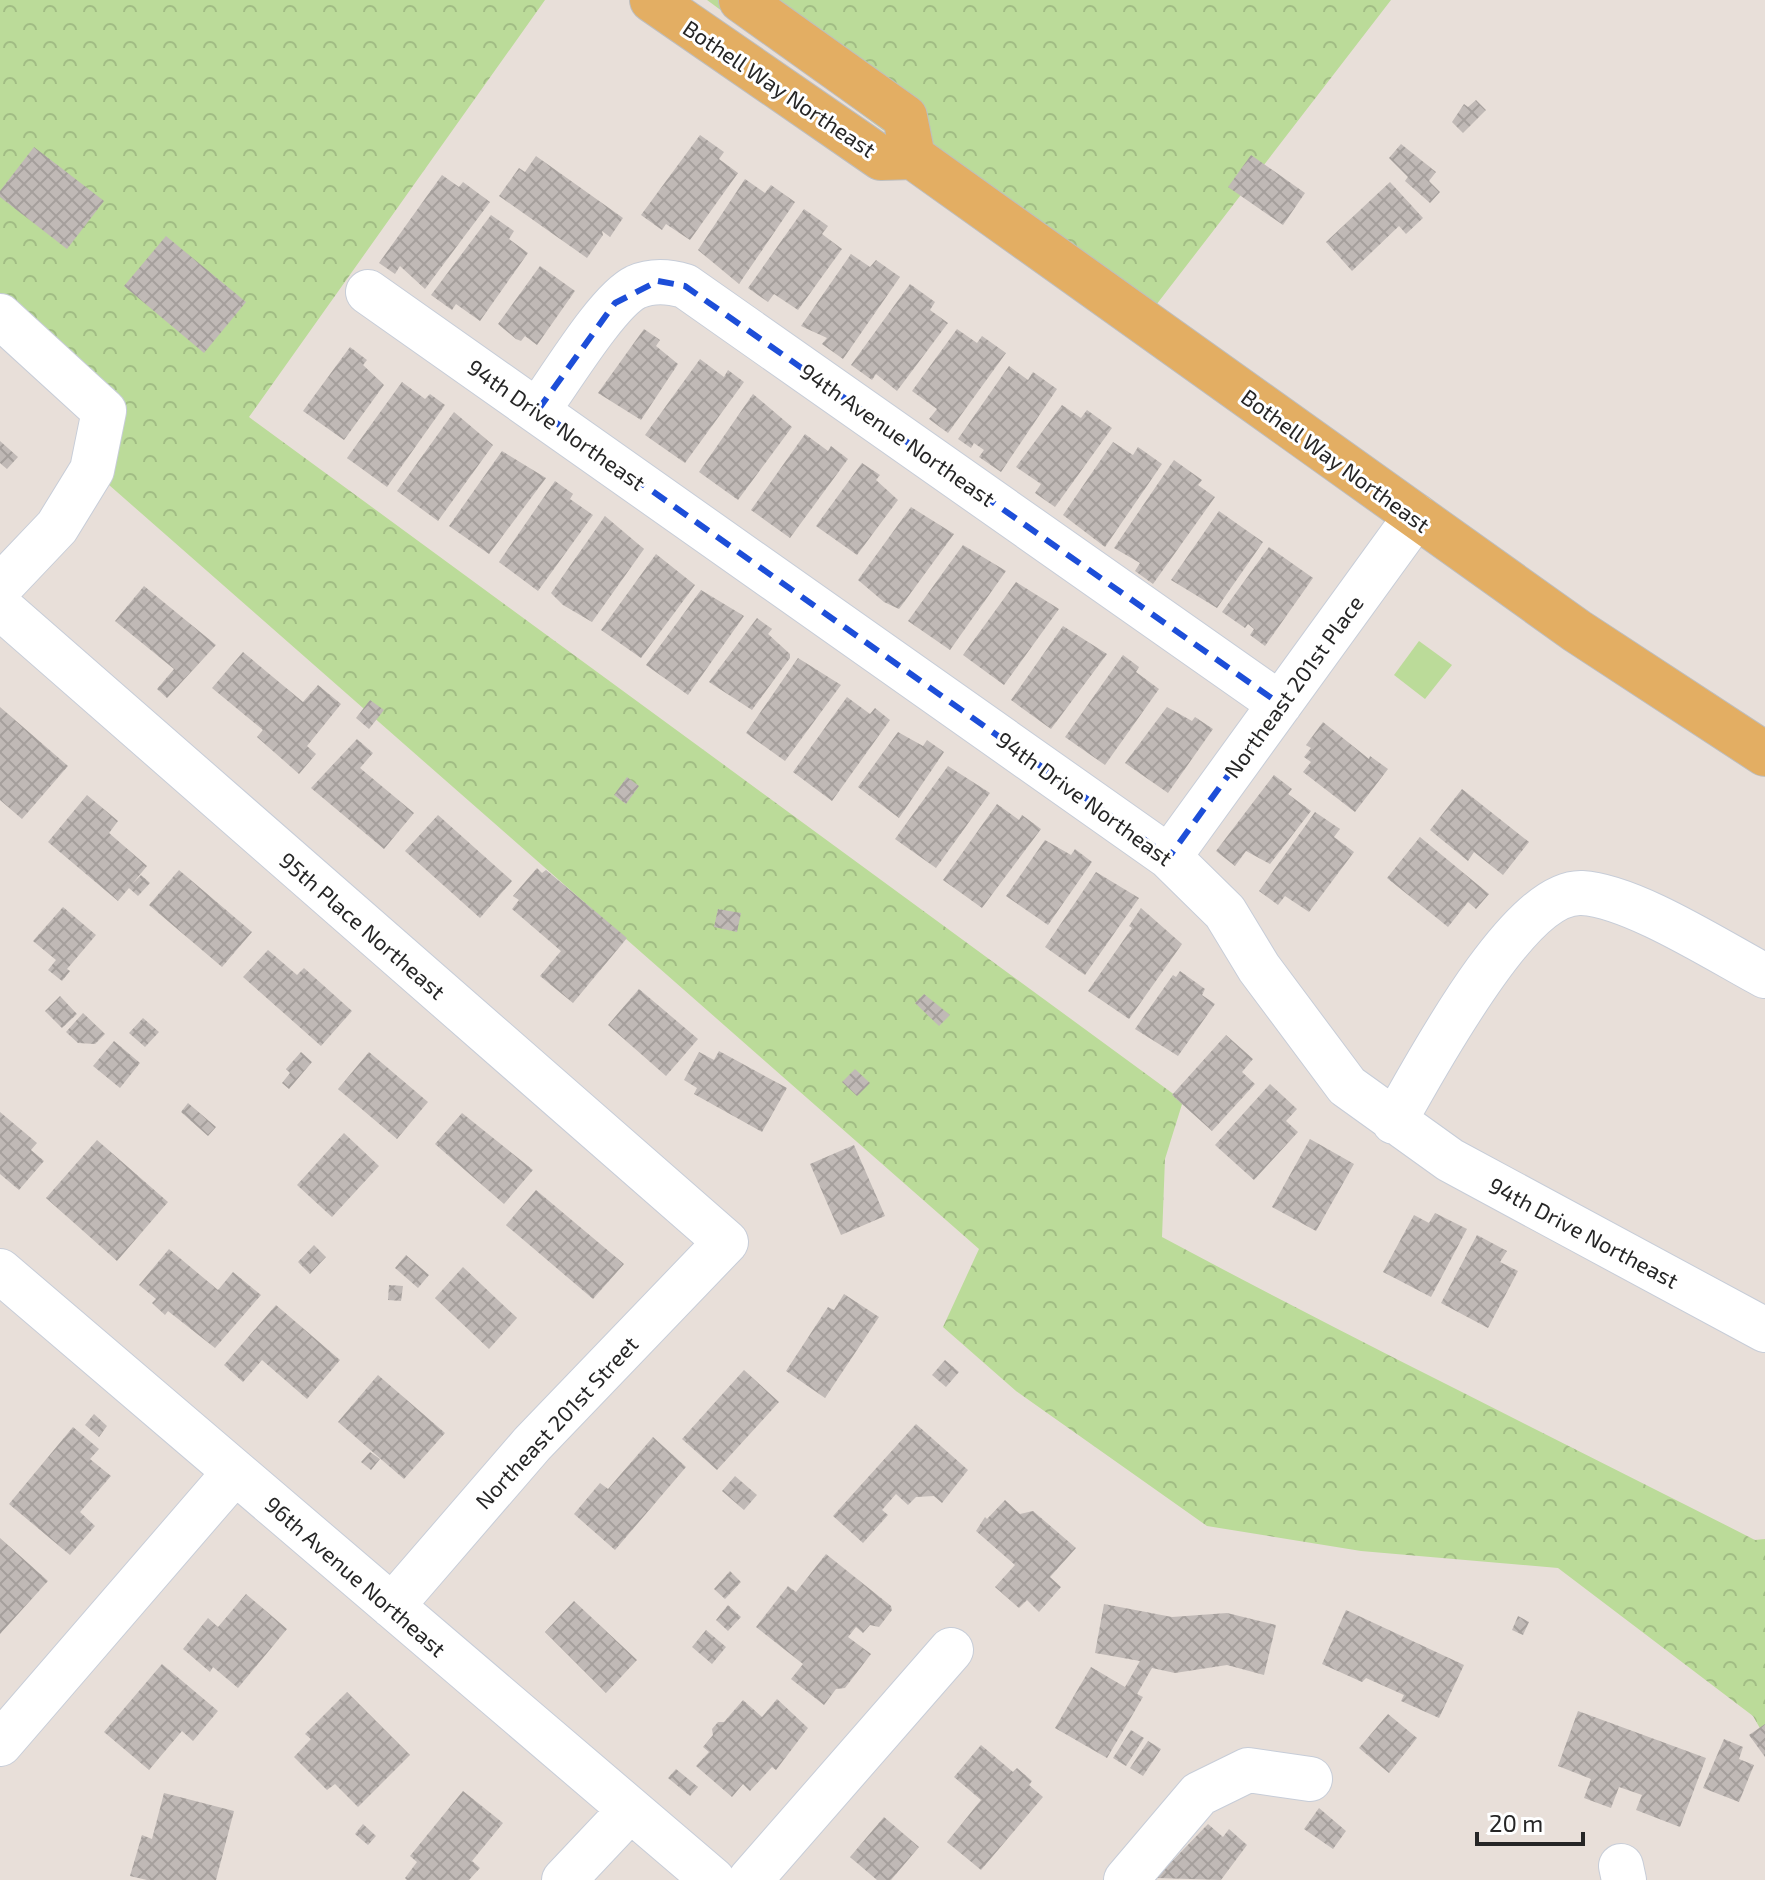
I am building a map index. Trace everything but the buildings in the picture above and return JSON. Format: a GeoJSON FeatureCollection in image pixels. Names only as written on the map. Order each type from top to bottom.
{"type":"FeatureCollection","features":[{"type":"Feature","properties":{"kind":"main road","name":"Bothell Way Northeast"},"geometry":{"type":"LineString","coordinates":[[652,0],[881,158],[913,157],[1577,631],[1765,754]]}},
{"type":"Feature","properties":{"kind":"main road","name":"Bothell Way Northeast"},"geometry":{"type":"LineString","coordinates":[[741,0],[905,117],[913,157]]}},
{"type":"Feature","properties":{"kind":"street","name":"94th Avenue Northeast"},"geometry":{"type":"LineString","coordinates":[[538,410],[615,303],[635,288],[658,281],[685,286],[1280,704]]}},
{"type":"Feature","properties":{"kind":"street","name":"94th Drive Northeast"},"geometry":{"type":"LineString","coordinates":[[368,292],[1169,857],[1225,912],[1259,968],[1347,1086],[1394,1122],[1450,1160],[1765,1330]]}},
{"type":"Feature","properties":{"kind":"street"},"geometry":{"type":"LineString","coordinates":[[0,316],[104,411],[92,470],[57,527],[0,587]]}},
{"type":"Feature","properties":{"kind":"street","name":"Northeast 201st Place"},"geometry":{"type":"LineString","coordinates":[[1169,857],[1416,516]]}},
{"type":"Feature","properties":{"kind":"street","name":"95th Place Northeast"},"geometry":{"type":"LineString","coordinates":[[0,607],[726,1242]]}},
{"type":"Feature","properties":{"kind":"street"},"geometry":{"type":"LineString","coordinates":[[1394,1122],[1439,1043],[1518,929],[1549,902],[1580,893],[1618,900],[1765,976]]}},
{"type":"Feature","properties":{"kind":"street","name":"Northeast 201st Street"},"geometry":{"type":"LineString","coordinates":[[392,1606],[532,1444],[726,1242]]}},
{"type":"Feature","properties":{"kind":"street","name":"96th Avenue Northeast"},"geometry":{"type":"LineString","coordinates":[[0,1271],[713,1880]]}},
{"type":"Feature","properties":{"kind":"street"},"geometry":{"type":"LineString","coordinates":[[0,1744],[235,1472]]}},
{"type":"Feature","properties":{"kind":"street"},"geometry":{"type":"LineString","coordinates":[[750,1880],[951,1650]]}},
{"type":"Feature","properties":{"kind":"street"},"geometry":{"type":"LineString","coordinates":[[1126,1880],[1199,1794],[1248,1770],[1310,1779]]}},
{"type":"Feature","properties":{"kind":"street"},"geometry":{"type":"LineString","coordinates":[[564,1880],[630,1810]]}},
{"type":"Feature","properties":{"kind":"highlighted area"},"geometry":{"type":"Polygon","coordinates":[[[658,281],[685,286],[1280,704],[1169,857],[538,410],[615,303],[658,281]]]}},
{"type":"Feature","properties":{"kind":"green space"},"geometry":{"type":"Polygon","coordinates":[[[0,0],[545,0],[249,417],[1183,1101],[1165,1159],[1162,1237],[1755,1540],[1765,1539],[1765,1737],[1753,1716],[1558,1568],[1361,1551],[1207,1526],[1016,1391],[943,1327],[979,1249],[92,470],[104,411],[0,316],[0,0]]]}},
{"type":"Feature","properties":{"kind":"green space"},"geometry":{"type":"Polygon","coordinates":[[[707,0],[1391,0],[1143,322],[707,0]]]}},
{"type":"Feature","properties":{"kind":"green space"},"geometry":{"type":"Polygon","coordinates":[[[1419,641],[1452,665],[1425,699],[1394,675],[1419,641]]]}}]}
